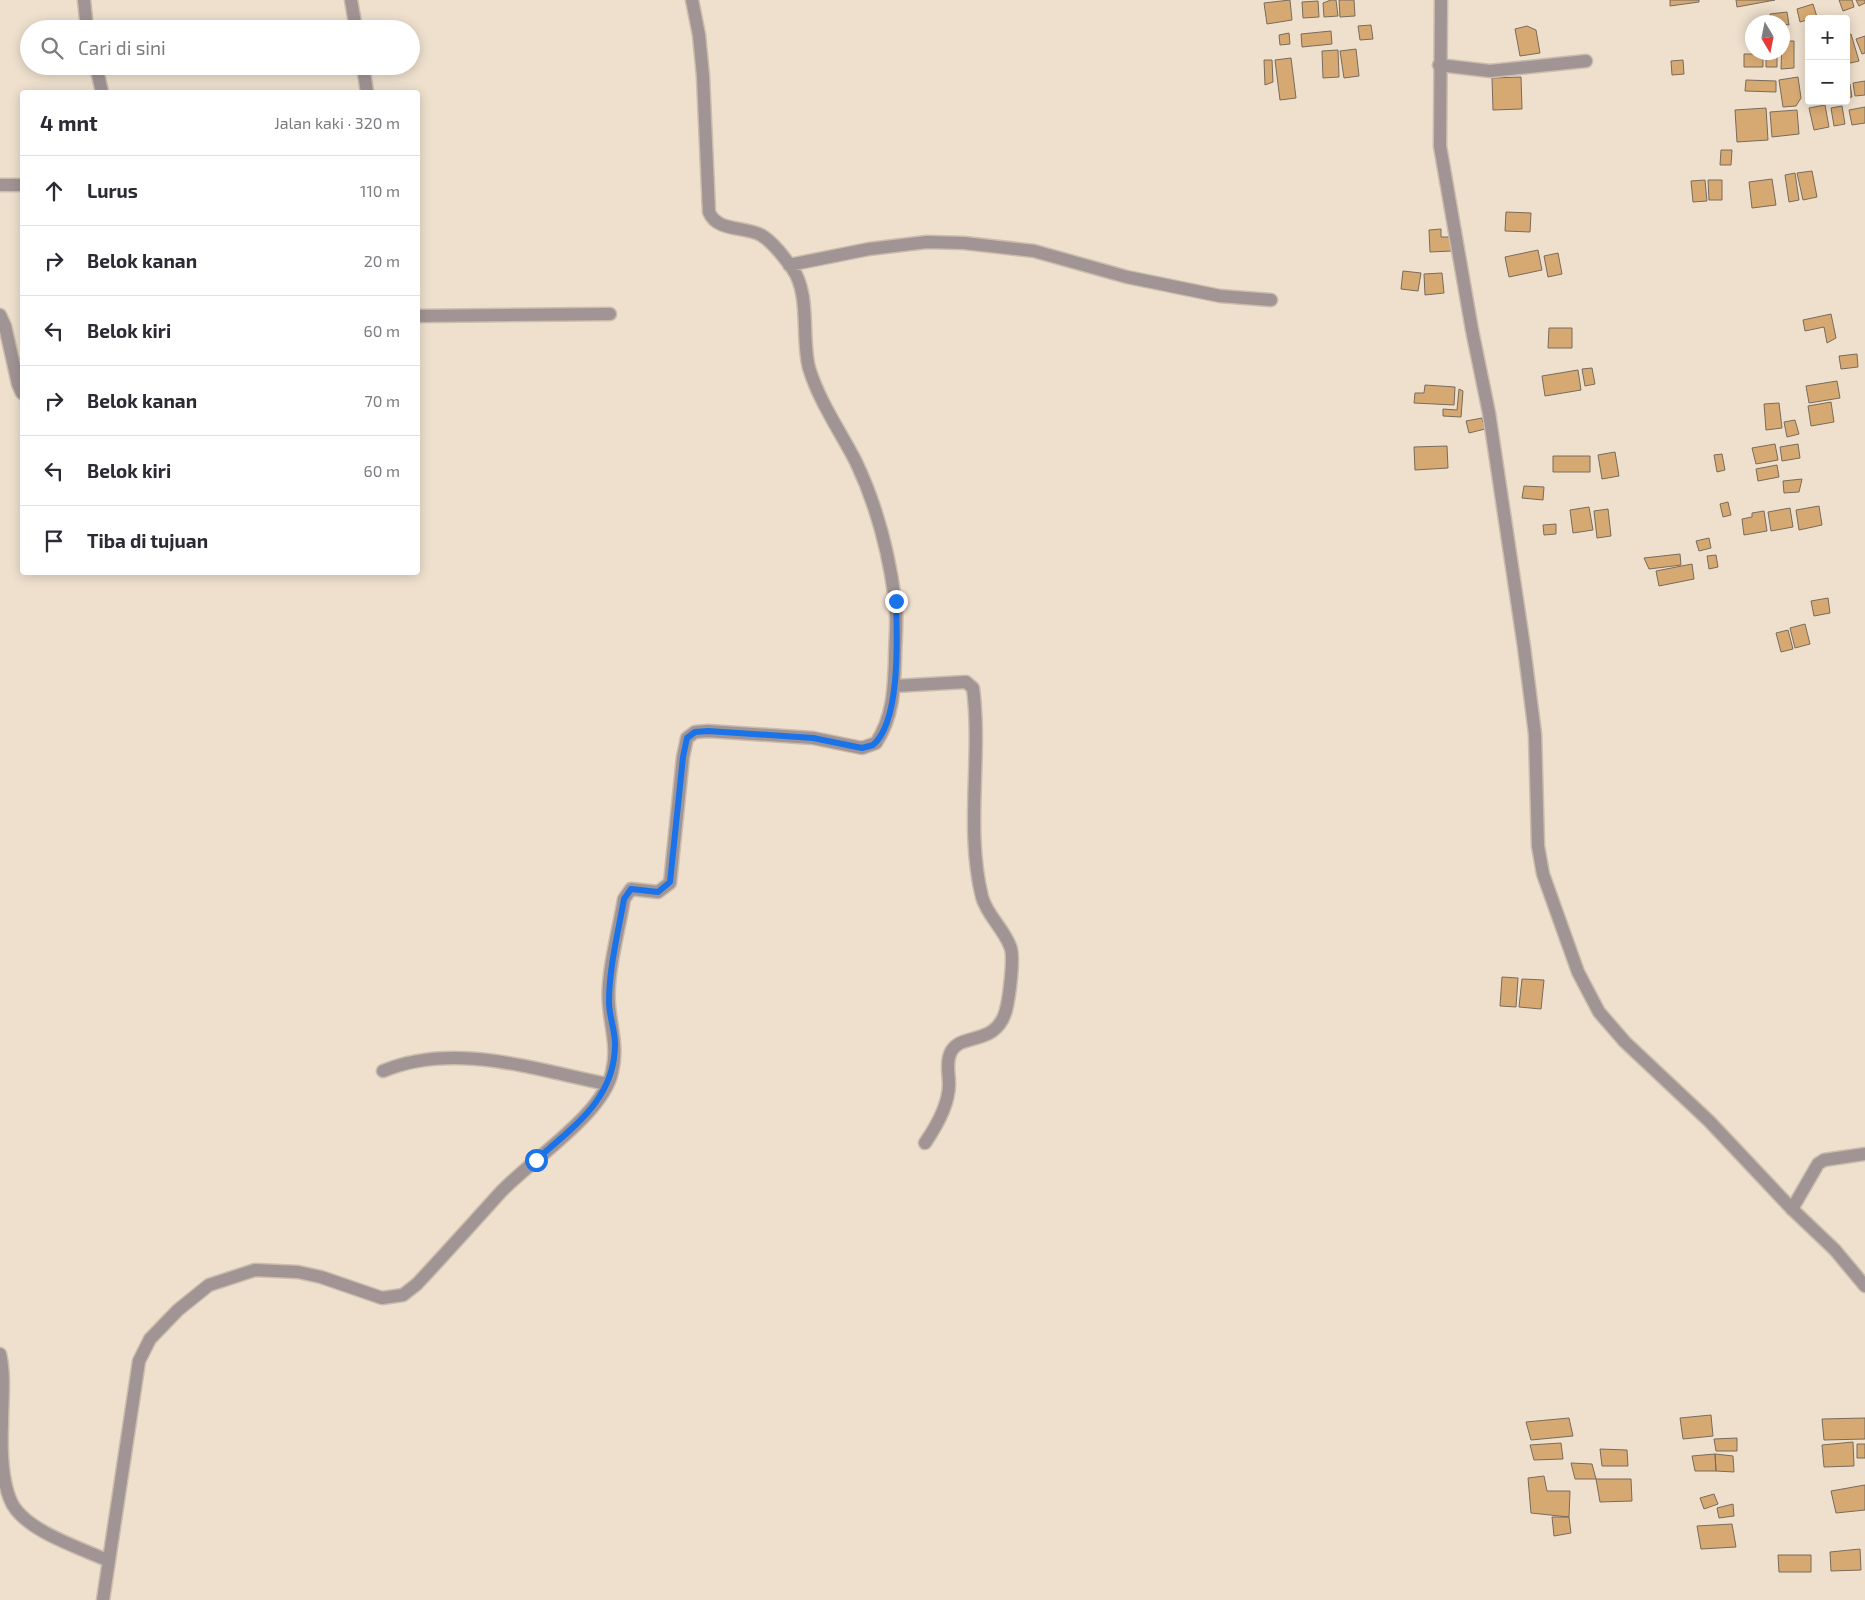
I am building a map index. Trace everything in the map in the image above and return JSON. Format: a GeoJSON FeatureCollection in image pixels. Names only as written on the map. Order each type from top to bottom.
{"type":"FeatureCollection","features":[{"type":"Feature","properties":{"kind":"street"},"geometry":{"type":"LineString","coordinates":[[84,0],[85,20]]}},
{"type":"Feature","properties":{"kind":"street"},"geometry":{"type":"LineString","coordinates":[[351,0],[354,20]]}},
{"type":"Feature","properties":{"kind":"street"},"geometry":{"type":"LineString","coordinates":[[103,1600],[139,1361],[150,1339],[178,1310],[209,1285],[255,1270],[298,1272],[321,1276],[382,1298],[394,1298],[403,1295],[418,1284],[500,1192],[593,1107],[612,1074],[615,1044],[609,1004],[610,981],[624,899],[631,889],[658,892],[670,882],[683,757],[687,738],[695,732],[708,731],[813,738],[856,747],[867,747],[878,740],[889,716],[894,686],[896,601],[876,514],[856,462],[839,435],[810,369],[806,355],[803,306],[796,274],[762,236],[719,223],[711,218],[709,212],[702,68],[699,35],[692,0]]}},
{"type":"Feature","properties":{"kind":"street"},"geometry":{"type":"LineString","coordinates":[[1441,0],[1439,64],[1440,146],[1472,330],[1490,413],[1535,734],[1538,846],[1543,874],[1578,972],[1599,1012],[1625,1042],[1709,1121],[1792,1209],[1835,1250],[1865,1286]]}},
{"type":"Feature","properties":{"kind":"street"},"geometry":{"type":"LineString","coordinates":[[1439,64],[1490,71],[1586,61]]}},
{"type":"Feature","properties":{"kind":"street"},"geometry":{"type":"LineString","coordinates":[[98,75],[102,90]]}},
{"type":"Feature","properties":{"kind":"street"},"geometry":{"type":"LineString","coordinates":[[364,75],[367,90]]}},
{"type":"Feature","properties":{"kind":"street"},"geometry":{"type":"LineString","coordinates":[[0,185],[20,185]]}},
{"type":"Feature","properties":{"kind":"street"},"geometry":{"type":"LineString","coordinates":[[789,265],[869,249],[927,242],[964,243],[1034,251],[1127,277],[1220,296],[1271,300]]}},
{"type":"Feature","properties":{"kind":"street"},"geometry":{"type":"LineString","coordinates":[[420,316],[610,314]]}},
{"type":"Feature","properties":{"kind":"street"},"geometry":{"type":"LineString","coordinates":[[0,315],[5,326],[20,388]]}},
{"type":"Feature","properties":{"kind":"street"},"geometry":{"type":"LineString","coordinates":[[894,686],[966,682],[973,688],[976,712],[974,817],[976,859],[987,909],[1009,944],[1012,955],[1006,1010],[1000,1024],[994,1031],[966,1041],[952,1049],[948,1060],[949,1093],[941,1114],[924,1143]]}},
{"type":"Feature","properties":{"kind":"street"},"geometry":{"type":"LineString","coordinates":[[383,1071],[400,1064],[469,1058],[607,1084]]}},
{"type":"Feature","properties":{"kind":"street"},"geometry":{"type":"LineString","coordinates":[[1792,1209],[1818,1164],[1824,1160],[1865,1154]]}},
{"type":"Feature","properties":{"kind":"street"},"geometry":{"type":"LineString","coordinates":[[0,1354],[3,1372],[2,1434],[5,1479],[10,1500],[25,1519],[48,1534],[109,1561]]}},
{"type":"Feature","properties":{"kind":"building"},"geometry":{"type":"Polygon","coordinates":[[[1290,0],[1292,20],[1267,24],[1264,3],[1290,0]]]}},
{"type":"Feature","properties":{"kind":"building"},"geometry":{"type":"Polygon","coordinates":[[[1336,0],[1338,16],[1324,17],[1323,3],[1336,0]]]}},
{"type":"Feature","properties":{"kind":"building"},"geometry":{"type":"Polygon","coordinates":[[[1339,0],[1354,0],[1355,16],[1340,17],[1339,0]]]}},
{"type":"Feature","properties":{"kind":"building"},"geometry":{"type":"Polygon","coordinates":[[[1670,0],[1699,0],[1699,2],[1670,6],[1670,0]]]}},
{"type":"Feature","properties":{"kind":"building"},"geometry":{"type":"Polygon","coordinates":[[[1736,0],[1775,0],[1737,7],[1736,0]]]}},
{"type":"Feature","properties":{"kind":"building"},"geometry":{"type":"Polygon","coordinates":[[[1839,0],[1852,0],[1854,7],[1843,11],[1839,0]]]}},
{"type":"Feature","properties":{"kind":"building"},"geometry":{"type":"Polygon","coordinates":[[[1856,0],[1865,0],[1865,3],[1859,6],[1856,0]]]}},
{"type":"Feature","properties":{"kind":"building"},"geometry":{"type":"Polygon","coordinates":[[[1318,1],[1319,17],[1303,18],[1302,2],[1318,1]]]}},
{"type":"Feature","properties":{"kind":"building"},"geometry":{"type":"Polygon","coordinates":[[[1813,4],[1816,15],[1805,15],[1805,21],[1800,22],[1797,9],[1813,4]]]}},
{"type":"Feature","properties":{"kind":"building"},"geometry":{"type":"Polygon","coordinates":[[[1787,12],[1787,15],[1770,15],[1787,12]]]}},
{"type":"Feature","properties":{"kind":"building"},"geometry":{"type":"Polygon","coordinates":[[[1371,25],[1373,39],[1360,40],[1358,26],[1371,25]]]}},
{"type":"Feature","properties":{"kind":"building"},"geometry":{"type":"Polygon","coordinates":[[[1527,26],[1536,30],[1540,53],[1520,56],[1515,29],[1527,26]]]}},
{"type":"Feature","properties":{"kind":"building"},"geometry":{"type":"Polygon","coordinates":[[[1331,31],[1332,44],[1302,47],[1301,34],[1331,31]]]}},
{"type":"Feature","properties":{"kind":"building"},"geometry":{"type":"Polygon","coordinates":[[[1289,33],[1290,44],[1280,45],[1279,35],[1289,33]]]}},
{"type":"Feature","properties":{"kind":"building"},"geometry":{"type":"Polygon","coordinates":[[[1850,34],[1859,61],[1850,63],[1850,60],[1850,34]]]}},
{"type":"Feature","properties":{"kind":"building"},"geometry":{"type":"Polygon","coordinates":[[[1865,36],[1865,53],[1862,54],[1856,39],[1865,36]]]}},
{"type":"Feature","properties":{"kind":"building"},"geometry":{"type":"Polygon","coordinates":[[[1790,41],[1794,41],[1794,68],[1781,69],[1781,60],[1790,60],[1790,41]]]}},
{"type":"Feature","properties":{"kind":"building"},"geometry":{"type":"Polygon","coordinates":[[[1356,49],[1359,76],[1344,78],[1340,51],[1356,49]]]}},
{"type":"Feature","properties":{"kind":"building"},"geometry":{"type":"Polygon","coordinates":[[[1338,50],[1339,77],[1323,78],[1322,51],[1338,50]]]}},
{"type":"Feature","properties":{"kind":"building"},"geometry":{"type":"Polygon","coordinates":[[[1744,54],[1745,60],[1763,60],[1763,67],[1744,67],[1744,54]]]}},
{"type":"Feature","properties":{"kind":"building"},"geometry":{"type":"Polygon","coordinates":[[[1291,58],[1296,98],[1280,100],[1275,60],[1291,58]]]}},
{"type":"Feature","properties":{"kind":"building"},"geometry":{"type":"Polygon","coordinates":[[[1264,60],[1272,60],[1273,82],[1265,85],[1264,60]]]}},
{"type":"Feature","properties":{"kind":"building"},"geometry":{"type":"Polygon","coordinates":[[[1683,60],[1684,74],[1672,75],[1671,61],[1683,60]]]}},
{"type":"Feature","properties":{"kind":"building"},"geometry":{"type":"Polygon","coordinates":[[[1766,60],[1777,60],[1777,67],[1766,67],[1766,60]]]}},
{"type":"Feature","properties":{"kind":"building"},"geometry":{"type":"Polygon","coordinates":[[[1521,77],[1522,109],[1493,110],[1492,78],[1521,77]]]}},
{"type":"Feature","properties":{"kind":"building"},"geometry":{"type":"Polygon","coordinates":[[[1798,77],[1801,98],[1796,106],[1783,107],[1779,80],[1798,77]]]}},
{"type":"Feature","properties":{"kind":"building"},"geometry":{"type":"Polygon","coordinates":[[[1746,80],[1776,81],[1776,92],[1745,91],[1746,80]]]}},
{"type":"Feature","properties":{"kind":"building"},"geometry":{"type":"Polygon","coordinates":[[[1865,81],[1865,95],[1855,96],[1853,83],[1865,81]]]}},
{"type":"Feature","properties":{"kind":"building"},"geometry":{"type":"Polygon","coordinates":[[[1825,105],[1829,127],[1814,130],[1809,108],[1825,105]]]}},
{"type":"Feature","properties":{"kind":"building"},"geometry":{"type":"Polygon","coordinates":[[[1842,106],[1845,124],[1834,126],[1831,108],[1842,106]]]}},
{"type":"Feature","properties":{"kind":"building"},"geometry":{"type":"Polygon","coordinates":[[[1865,107],[1865,123],[1852,125],[1849,110],[1865,107]]]}},
{"type":"Feature","properties":{"kind":"building"},"geometry":{"type":"Polygon","coordinates":[[[1766,108],[1768,140],[1737,142],[1735,110],[1766,108]]]}},
{"type":"Feature","properties":{"kind":"building"},"geometry":{"type":"Polygon","coordinates":[[[1797,110],[1799,134],[1772,137],[1770,112],[1797,110]]]}},
{"type":"Feature","properties":{"kind":"building"},"geometry":{"type":"Polygon","coordinates":[[[1721,150],[1732,150],[1731,165],[1720,165],[1721,150]]]}},
{"type":"Feature","properties":{"kind":"building"},"geometry":{"type":"Polygon","coordinates":[[[1812,171],[1817,197],[1803,200],[1797,173],[1812,171]]]}},
{"type":"Feature","properties":{"kind":"building"},"geometry":{"type":"Polygon","coordinates":[[[1795,173],[1799,200],[1789,202],[1785,175],[1795,173]]]}},
{"type":"Feature","properties":{"kind":"building"},"geometry":{"type":"Polygon","coordinates":[[[1772,179],[1776,205],[1752,208],[1749,182],[1772,179]]]}},
{"type":"Feature","properties":{"kind":"building"},"geometry":{"type":"Polygon","coordinates":[[[1705,180],[1707,201],[1693,202],[1691,181],[1705,180]]]}},
{"type":"Feature","properties":{"kind":"building"},"geometry":{"type":"Polygon","coordinates":[[[1708,180],[1722,180],[1722,200],[1709,200],[1708,180]]]}},
{"type":"Feature","properties":{"kind":"building"},"geometry":{"type":"Polygon","coordinates":[[[1506,212],[1531,213],[1530,232],[1505,231],[1506,212]]]}},
{"type":"Feature","properties":{"kind":"building"},"geometry":{"type":"Polygon","coordinates":[[[1441,229],[1441,237],[1451,237],[1452,251],[1430,252],[1429,230],[1441,229]]]}},
{"type":"Feature","properties":{"kind":"building"},"geometry":{"type":"Polygon","coordinates":[[[1538,250],[1542,270],[1509,277],[1505,257],[1538,250]]]}},
{"type":"Feature","properties":{"kind":"building"},"geometry":{"type":"Polygon","coordinates":[[[1558,253],[1562,274],[1548,277],[1544,256],[1558,253]]]}},
{"type":"Feature","properties":{"kind":"building"},"geometry":{"type":"Polygon","coordinates":[[[1403,271],[1421,273],[1418,291],[1401,289],[1403,271]]]}},
{"type":"Feature","properties":{"kind":"building"},"geometry":{"type":"Polygon","coordinates":[[[1442,273],[1444,293],[1425,295],[1424,274],[1442,273]]]}},
{"type":"Feature","properties":{"kind":"building"},"geometry":{"type":"Polygon","coordinates":[[[1831,314],[1836,338],[1827,343],[1824,327],[1805,331],[1803,320],[1831,314]]]}},
{"type":"Feature","properties":{"kind":"building"},"geometry":{"type":"Polygon","coordinates":[[[1549,328],[1572,328],[1572,348],[1548,348],[1549,328]]]}},
{"type":"Feature","properties":{"kind":"building"},"geometry":{"type":"Polygon","coordinates":[[[1857,354],[1858,367],[1841,369],[1839,356],[1857,354]]]}},
{"type":"Feature","properties":{"kind":"building"},"geometry":{"type":"Polygon","coordinates":[[[1592,368],[1595,384],[1585,386],[1582,369],[1592,368]]]}},
{"type":"Feature","properties":{"kind":"building"},"geometry":{"type":"Polygon","coordinates":[[[1578,370],[1581,390],[1545,396],[1542,376],[1578,370]]]}},
{"type":"Feature","properties":{"kind":"building"},"geometry":{"type":"Polygon","coordinates":[[[1837,381],[1840,398],[1809,403],[1806,386],[1837,381]]]}},
{"type":"Feature","properties":{"kind":"building"},"geometry":{"type":"Polygon","coordinates":[[[1425,385],[1455,387],[1454,405],[1414,403],[1415,393],[1424,393],[1425,385]]]}},
{"type":"Feature","properties":{"kind":"building"},"geometry":{"type":"Polygon","coordinates":[[[1459,389],[1463,391],[1461,417],[1443,416],[1443,409],[1457,410],[1459,389]]]}},
{"type":"Feature","properties":{"kind":"building"},"geometry":{"type":"Polygon","coordinates":[[[1831,402],[1834,422],[1811,426],[1808,406],[1831,402]]]}},
{"type":"Feature","properties":{"kind":"building"},"geometry":{"type":"Polygon","coordinates":[[[1779,403],[1782,428],[1766,430],[1764,404],[1779,403]]]}},
{"type":"Feature","properties":{"kind":"building"},"geometry":{"type":"Polygon","coordinates":[[[1482,418],[1485,429],[1469,433],[1466,421],[1482,418]]]}},
{"type":"Feature","properties":{"kind":"building"},"geometry":{"type":"Polygon","coordinates":[[[1795,420],[1799,434],[1787,437],[1784,422],[1795,420]]]}},
{"type":"Feature","properties":{"kind":"building"},"geometry":{"type":"Polygon","coordinates":[[[1775,444],[1778,460],[1756,464],[1752,448],[1775,444]]]}},
{"type":"Feature","properties":{"kind":"building"},"geometry":{"type":"Polygon","coordinates":[[[1798,444],[1800,458],[1782,461],[1780,447],[1798,444]]]}},
{"type":"Feature","properties":{"kind":"building"},"geometry":{"type":"Polygon","coordinates":[[[1447,446],[1448,468],[1415,470],[1414,447],[1447,446]]]}},
{"type":"Feature","properties":{"kind":"building"},"geometry":{"type":"Polygon","coordinates":[[[1615,452],[1619,476],[1602,479],[1598,455],[1615,452]]]}},
{"type":"Feature","properties":{"kind":"building"},"geometry":{"type":"Polygon","coordinates":[[[1722,454],[1725,470],[1717,472],[1714,455],[1722,454]]]}},
{"type":"Feature","properties":{"kind":"building"},"geometry":{"type":"Polygon","coordinates":[[[1553,456],[1590,456],[1590,472],[1553,472],[1553,456]]]}},
{"type":"Feature","properties":{"kind":"building"},"geometry":{"type":"Polygon","coordinates":[[[1777,465],[1779,477],[1758,481],[1756,469],[1777,465]]]}},
{"type":"Feature","properties":{"kind":"building"},"geometry":{"type":"Polygon","coordinates":[[[1802,479],[1799,492],[1784,493],[1783,481],[1802,479]]]}},
{"type":"Feature","properties":{"kind":"building"},"geometry":{"type":"Polygon","coordinates":[[[1524,486],[1544,487],[1543,500],[1522,498],[1524,486]]]}},
{"type":"Feature","properties":{"kind":"building"},"geometry":{"type":"Polygon","coordinates":[[[1728,502],[1731,515],[1723,517],[1720,504],[1728,502]]]}},
{"type":"Feature","properties":{"kind":"building"},"geometry":{"type":"Polygon","coordinates":[[[1819,506],[1822,525],[1799,530],[1796,510],[1819,506]]]}},
{"type":"Feature","properties":{"kind":"building"},"geometry":{"type":"Polygon","coordinates":[[[1589,507],[1593,530],[1573,533],[1570,510],[1589,507]]]}},
{"type":"Feature","properties":{"kind":"building"},"geometry":{"type":"Polygon","coordinates":[[[1790,508],[1793,527],[1771,531],[1768,512],[1790,508]]]}},
{"type":"Feature","properties":{"kind":"building"},"geometry":{"type":"Polygon","coordinates":[[[1608,509],[1611,536],[1597,538],[1594,511],[1608,509]]]}},
{"type":"Feature","properties":{"kind":"building"},"geometry":{"type":"Polygon","coordinates":[[[1764,511],[1767,531],[1744,535],[1742,519],[1752,517],[1752,513],[1764,511]]]}},
{"type":"Feature","properties":{"kind":"building"},"geometry":{"type":"Polygon","coordinates":[[[1556,524],[1556,534],[1544,535],[1543,525],[1556,524]]]}},
{"type":"Feature","properties":{"kind":"building"},"geometry":{"type":"Polygon","coordinates":[[[1709,538],[1711,548],[1699,551],[1696,541],[1709,538]]]}},
{"type":"Feature","properties":{"kind":"building"},"geometry":{"type":"Polygon","coordinates":[[[1680,554],[1681,565],[1649,569],[1644,558],[1680,554]]]}},
{"type":"Feature","properties":{"kind":"building"},"geometry":{"type":"Polygon","coordinates":[[[1716,555],[1718,567],[1709,569],[1707,556],[1716,555]]]}},
{"type":"Feature","properties":{"kind":"building"},"geometry":{"type":"Polygon","coordinates":[[[1692,564],[1694,579],[1659,586],[1656,571],[1692,564]]]}},
{"type":"Feature","properties":{"kind":"building"},"geometry":{"type":"Polygon","coordinates":[[[1828,598],[1830,613],[1814,616],[1811,601],[1828,598]]]}},
{"type":"Feature","properties":{"kind":"building"},"geometry":{"type":"Polygon","coordinates":[[[1805,624],[1810,644],[1795,648],[1790,628],[1805,624]]]}},
{"type":"Feature","properties":{"kind":"building"},"geometry":{"type":"Polygon","coordinates":[[[1788,630],[1793,649],[1781,652],[1776,633],[1788,630]]]}},
{"type":"Feature","properties":{"kind":"building"},"geometry":{"type":"Polygon","coordinates":[[[1502,977],[1518,978],[1516,1007],[1500,1006],[1502,977]]]}},
{"type":"Feature","properties":{"kind":"building"},"geometry":{"type":"Polygon","coordinates":[[[1522,979],[1544,980],[1541,1009],[1519,1007],[1522,979]]]}},
{"type":"Feature","properties":{"kind":"building"},"geometry":{"type":"Polygon","coordinates":[[[1711,1415],[1713,1436],[1683,1439],[1680,1418],[1711,1415]]]}},
{"type":"Feature","properties":{"kind":"building"},"geometry":{"type":"Polygon","coordinates":[[[1569,1418],[1573,1436],[1531,1440],[1526,1422],[1569,1418]]]}},
{"type":"Feature","properties":{"kind":"building"},"geometry":{"type":"Polygon","coordinates":[[[1865,1418],[1865,1439],[1824,1440],[1822,1419],[1865,1418]]]}},
{"type":"Feature","properties":{"kind":"building"},"geometry":{"type":"Polygon","coordinates":[[[1737,1438],[1737,1451],[1716,1451],[1714,1439],[1737,1438]]]}},
{"type":"Feature","properties":{"kind":"building"},"geometry":{"type":"Polygon","coordinates":[[[1853,1442],[1854,1466],[1824,1467],[1822,1445],[1853,1442]]]}},
{"type":"Feature","properties":{"kind":"building"},"geometry":{"type":"Polygon","coordinates":[[[1561,1443],[1563,1459],[1534,1460],[1530,1445],[1561,1443]]]}},
{"type":"Feature","properties":{"kind":"building"},"geometry":{"type":"Polygon","coordinates":[[[1857,1444],[1865,1444],[1865,1458],[1857,1458],[1857,1444]]]}},
{"type":"Feature","properties":{"kind":"building"},"geometry":{"type":"Polygon","coordinates":[[[1600,1449],[1627,1450],[1628,1466],[1602,1466],[1600,1449]]]}},
{"type":"Feature","properties":{"kind":"building"},"geometry":{"type":"Polygon","coordinates":[[[1715,1454],[1733,1456],[1734,1472],[1716,1471],[1715,1454]]]}},
{"type":"Feature","properties":{"kind":"building"},"geometry":{"type":"Polygon","coordinates":[[[1715,1454],[1716,1471],[1695,1471],[1692,1456],[1715,1454]]]}},
{"type":"Feature","properties":{"kind":"building"},"geometry":{"type":"Polygon","coordinates":[[[1571,1463],[1592,1464],[1596,1479],[1575,1479],[1571,1463]]]}},
{"type":"Feature","properties":{"kind":"building"},"geometry":{"type":"Polygon","coordinates":[[[1544,1476],[1547,1491],[1570,1491],[1569,1517],[1531,1513],[1528,1478],[1544,1476]]]}},
{"type":"Feature","properties":{"kind":"building"},"geometry":{"type":"Polygon","coordinates":[[[1596,1479],[1631,1479],[1632,1501],[1600,1502],[1596,1479]]]}},
{"type":"Feature","properties":{"kind":"building"},"geometry":{"type":"Polygon","coordinates":[[[1865,1485],[1865,1510],[1836,1513],[1831,1491],[1865,1485]]]}},
{"type":"Feature","properties":{"kind":"building"},"geometry":{"type":"Polygon","coordinates":[[[1714,1494],[1718,1504],[1704,1509],[1700,1498],[1714,1494]]]}},
{"type":"Feature","properties":{"kind":"building"},"geometry":{"type":"Polygon","coordinates":[[[1733,1504],[1734,1516],[1719,1518],[1717,1508],[1733,1504]]]}},
{"type":"Feature","properties":{"kind":"building"},"geometry":{"type":"Polygon","coordinates":[[[1552,1517],[1569,1517],[1571,1533],[1554,1536],[1552,1517]]]}},
{"type":"Feature","properties":{"kind":"building"},"geometry":{"type":"Polygon","coordinates":[[[1732,1524],[1736,1547],[1701,1549],[1697,1526],[1732,1524]]]}},
{"type":"Feature","properties":{"kind":"building"},"geometry":{"type":"Polygon","coordinates":[[[1860,1549],[1861,1570],[1831,1571],[1830,1552],[1860,1549]]]}},
{"type":"Feature","properties":{"kind":"building"},"geometry":{"type":"Polygon","coordinates":[[[1778,1555],[1811,1555],[1811,1572],[1779,1572],[1778,1555]]]}},
{"type":"Feature","properties":{"kind":"route"},"geometry":{"type":"LineString","coordinates":[[536,1160],[593,1107],[604,1091],[612,1074],[615,1044],[609,1004],[610,981],[624,899],[631,889],[636,888],[658,892],[666,888],[670,882],[685,740],[695,732],[708,731],[813,738],[862,748],[873,745],[878,740],[889,716],[894,694],[896,601]]}}]}
